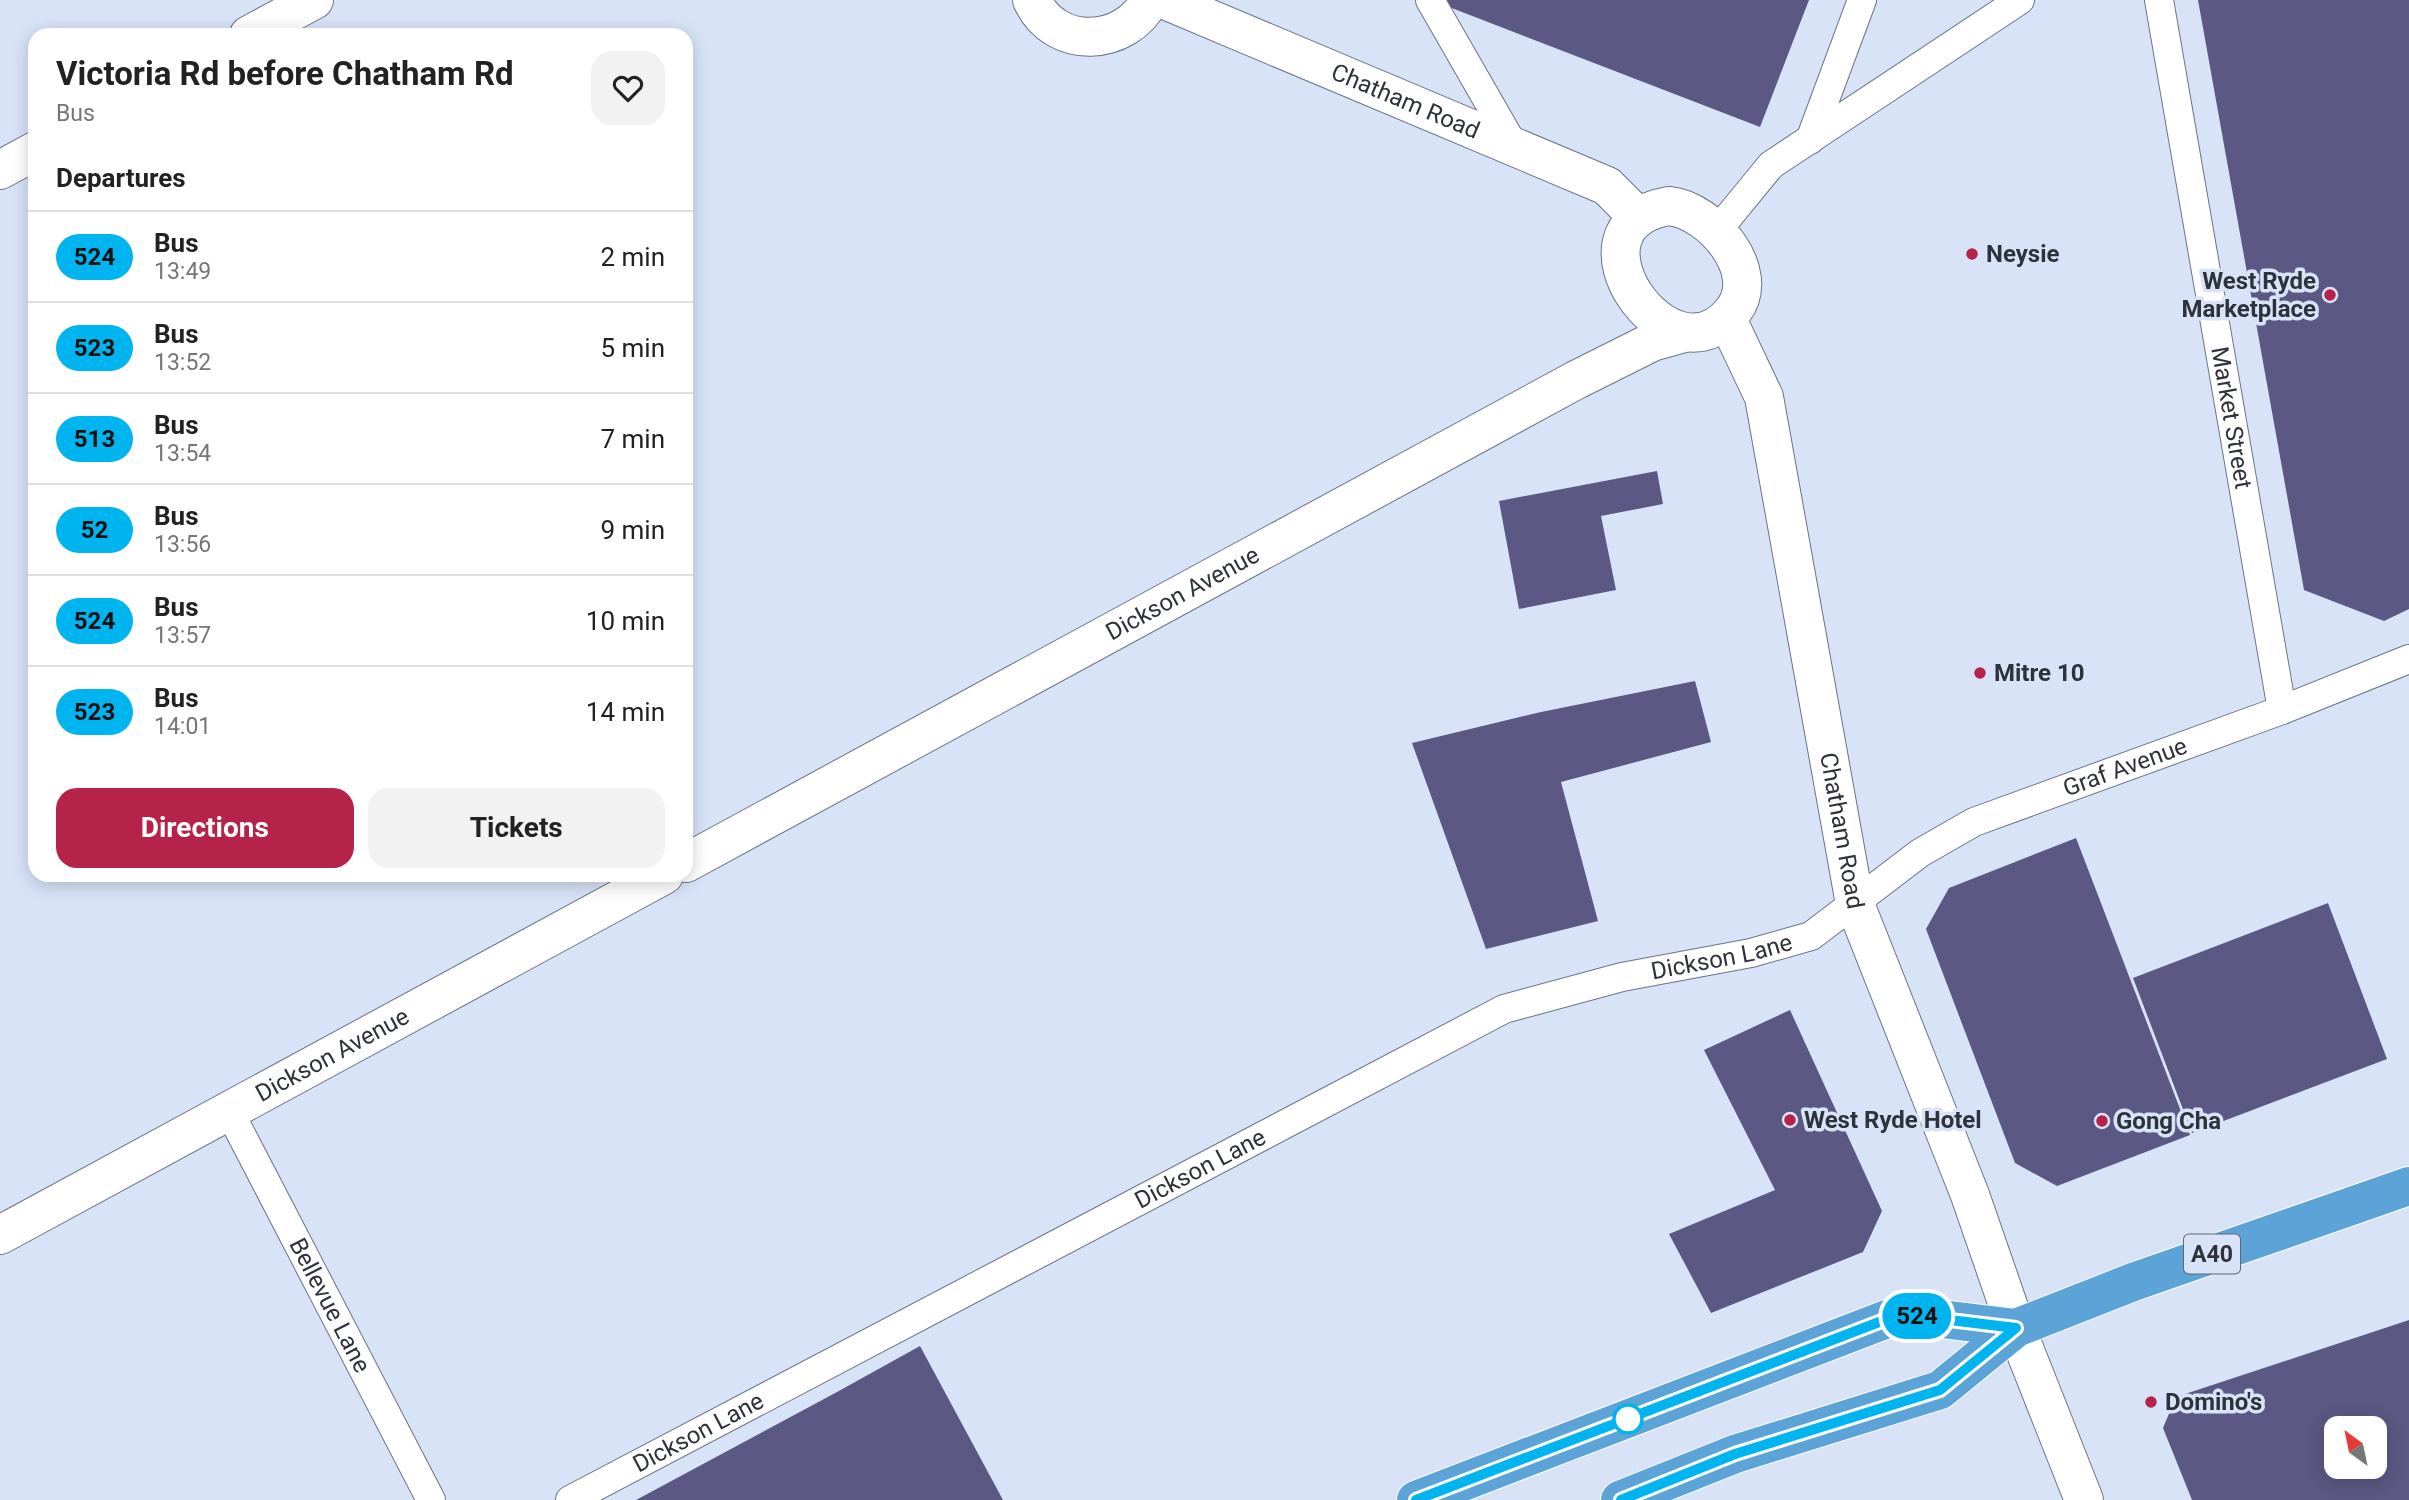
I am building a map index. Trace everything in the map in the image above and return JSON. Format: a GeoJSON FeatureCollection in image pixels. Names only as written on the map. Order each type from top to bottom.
{"type":"FeatureCollection","features":[{"type":"Feature","properties":{"kind":"highway","name":"A40"},"geometry":{"type":"LineString","coordinates":[[1620,1500],[1735,1454],[1940,1390],[2016,1328],[2133,1282],[2409,1186]]}},
{"type":"Feature","properties":{"kind":"highway","name":"A40"},"geometry":{"type":"LineString","coordinates":[[1416,1500],[1900,1314],[2016,1328]]}},
{"type":"Feature","properties":{"kind":"street"},"geometry":{"type":"LineString","coordinates":[[263,28],[314,0]]}},
{"type":"Feature","properties":{"kind":"street"},"geometry":{"type":"LineString","coordinates":[[1032,0],[1045,19],[1058,29],[1089,38],[1121,31],[1135,22],[1150,0]]}},
{"type":"Feature","properties":{"kind":"street","name":"Chatham Road"},"geometry":{"type":"LineString","coordinates":[[1165,0],[1606,186],[1638,217]]}},
{"type":"Feature","properties":{"kind":"street"},"geometry":{"type":"LineString","coordinates":[[0,170],[28,155]]}},
{"type":"Feature","properties":{"kind":"street"},"geometry":{"type":"LineString","coordinates":[[1660,207],[1679,207],[1704,219],[1716,232],[1735,259],[1742,279],[1736,307],[1727,319],[1703,332],[1684,333],[1660,321],[1633,294],[1626,282],[1620,254],[1622,240],[1638,217],[1660,207]]}},
{"type":"Feature","properties":{"kind":"street","name":"Chatham Road"},"geometry":{"type":"LineString","coordinates":[[1727,319],[1763,397],[1855,904],[1970,1195],[2016,1328],[2084,1500]]}},
{"type":"Feature","properties":{"kind":"street","name":"Dickson Avenue"},"geometry":{"type":"LineString","coordinates":[[693,859],[1564,386],[1652,342],[1684,333]]}},
{"type":"Feature","properties":{"kind":"street","name":"Dickson Avenue"},"geometry":{"type":"LineString","coordinates":[[0,1235],[651,882]]}},
{"type":"Feature","properties":{"kind":"lane"},"geometry":{"type":"LineString","coordinates":[[1430,0],[1515,148]]}},
{"type":"Feature","properties":{"kind":"lane"},"geometry":{"type":"LineString","coordinates":[[1810,140],[1862,0]]}},
{"type":"Feature","properties":{"kind":"lane"},"geometry":{"type":"LineString","coordinates":[[1716,232],[1771,165],[2020,0]]}},
{"type":"Feature","properties":{"kind":"lane","name":"Market Street"},"geometry":{"type":"LineString","coordinates":[[2159,0],[2282,710]]}},
{"type":"Feature","properties":{"kind":"lane","name":"Graf Avenue"},"geometry":{"type":"LineString","coordinates":[[1855,904],[1920,853],[1974,822],[2282,710],[2409,659]]}},
{"type":"Feature","properties":{"kind":"lane","name":"Dickson Lane"},"geometry":{"type":"LineString","coordinates":[[570,1500],[1504,1009],[1622,977],[1751,953],[1811,936],[1855,904]]}},
{"type":"Feature","properties":{"kind":"lane","name":"Bellevue Lane"},"geometry":{"type":"LineString","coordinates":[[229,1111],[431,1500]]}},
{"type":"Feature","properties":{"kind":"building"},"geometry":{"type":"Polygon","coordinates":[[[1431,0],[1809,0],[1760,127],[1431,0]]]}},
{"type":"Feature","properties":{"kind":"building","name":"West Ryde Marketplace"},"geometry":{"type":"Polygon","coordinates":[[[2198,0],[2409,0],[2409,609],[2384,621],[2304,590],[2198,0]]]}},
{"type":"Feature","properties":{"kind":"building"},"geometry":{"type":"Polygon","coordinates":[[[1657,471],[1663,504],[1601,516],[1616,590],[1519,609],[1499,501],[1657,471]]]}},
{"type":"Feature","properties":{"kind":"building"},"geometry":{"type":"Polygon","coordinates":[[[1695,681],[1711,742],[1561,782],[1598,921],[1486,949],[1412,743],[1541,712],[1695,681]]]}},
{"type":"Feature","properties":{"kind":"building"},"geometry":{"type":"Polygon","coordinates":[[[2076,838],[2190,1135],[2057,1186],[2015,1163],[1926,929],[1949,888],[2076,838]]]}},
{"type":"Feature","properties":{"kind":"building"},"geometry":{"type":"Polygon","coordinates":[[[2328,903],[2387,1059],[2192,1133],[2133,978],[2328,903]]]}},
{"type":"Feature","properties":{"kind":"building","name":"West Ryde Hotel"},"geometry":{"type":"Polygon","coordinates":[[[1790,1010],[1882,1211],[1863,1252],[1711,1313],[1669,1234],[1775,1190],[1704,1050],[1790,1010]]]}},
{"type":"Feature","properties":{"kind":"building"},"geometry":{"type":"Polygon","coordinates":[[[2409,1320],[2409,1500],[2192,1500],[2163,1428],[2176,1397],[2409,1320]]]}},
{"type":"Feature","properties":{"kind":"building"},"geometry":{"type":"Polygon","coordinates":[[[920,1346],[1003,1500],[636,1500],[837,1392],[920,1346]]]}},
{"type":"Feature","properties":{"kind":"bus line","name":"524"},"geometry":{"type":"LineString","coordinates":[[1416,1500],[1900,1314],[2016,1328],[1940,1390],[1735,1454],[1621,1500]]}},
{"type":"Feature","properties":{"kind":"place","name":"Neysie"},"geometry":{"type":"Point","coordinates":[1972,254]}},
{"type":"Feature","properties":{"kind":"place","name":"West Ryde Marketplace"},"geometry":{"type":"Point","coordinates":[2330,295]}},
{"type":"Feature","properties":{"kind":"place","name":"Mitre 10"},"geometry":{"type":"Point","coordinates":[1980,673]}},
{"type":"Feature","properties":{"kind":"place","name":"West Ryde Hotel"},"geometry":{"type":"Point","coordinates":[1790,1120]}},
{"type":"Feature","properties":{"kind":"place","name":"Gong Cha"},"geometry":{"type":"Point","coordinates":[2102,1121]}},
{"type":"Feature","properties":{"kind":"place","name":"Domino's"},"geometry":{"type":"Point","coordinates":[2151,1402]}}]}
